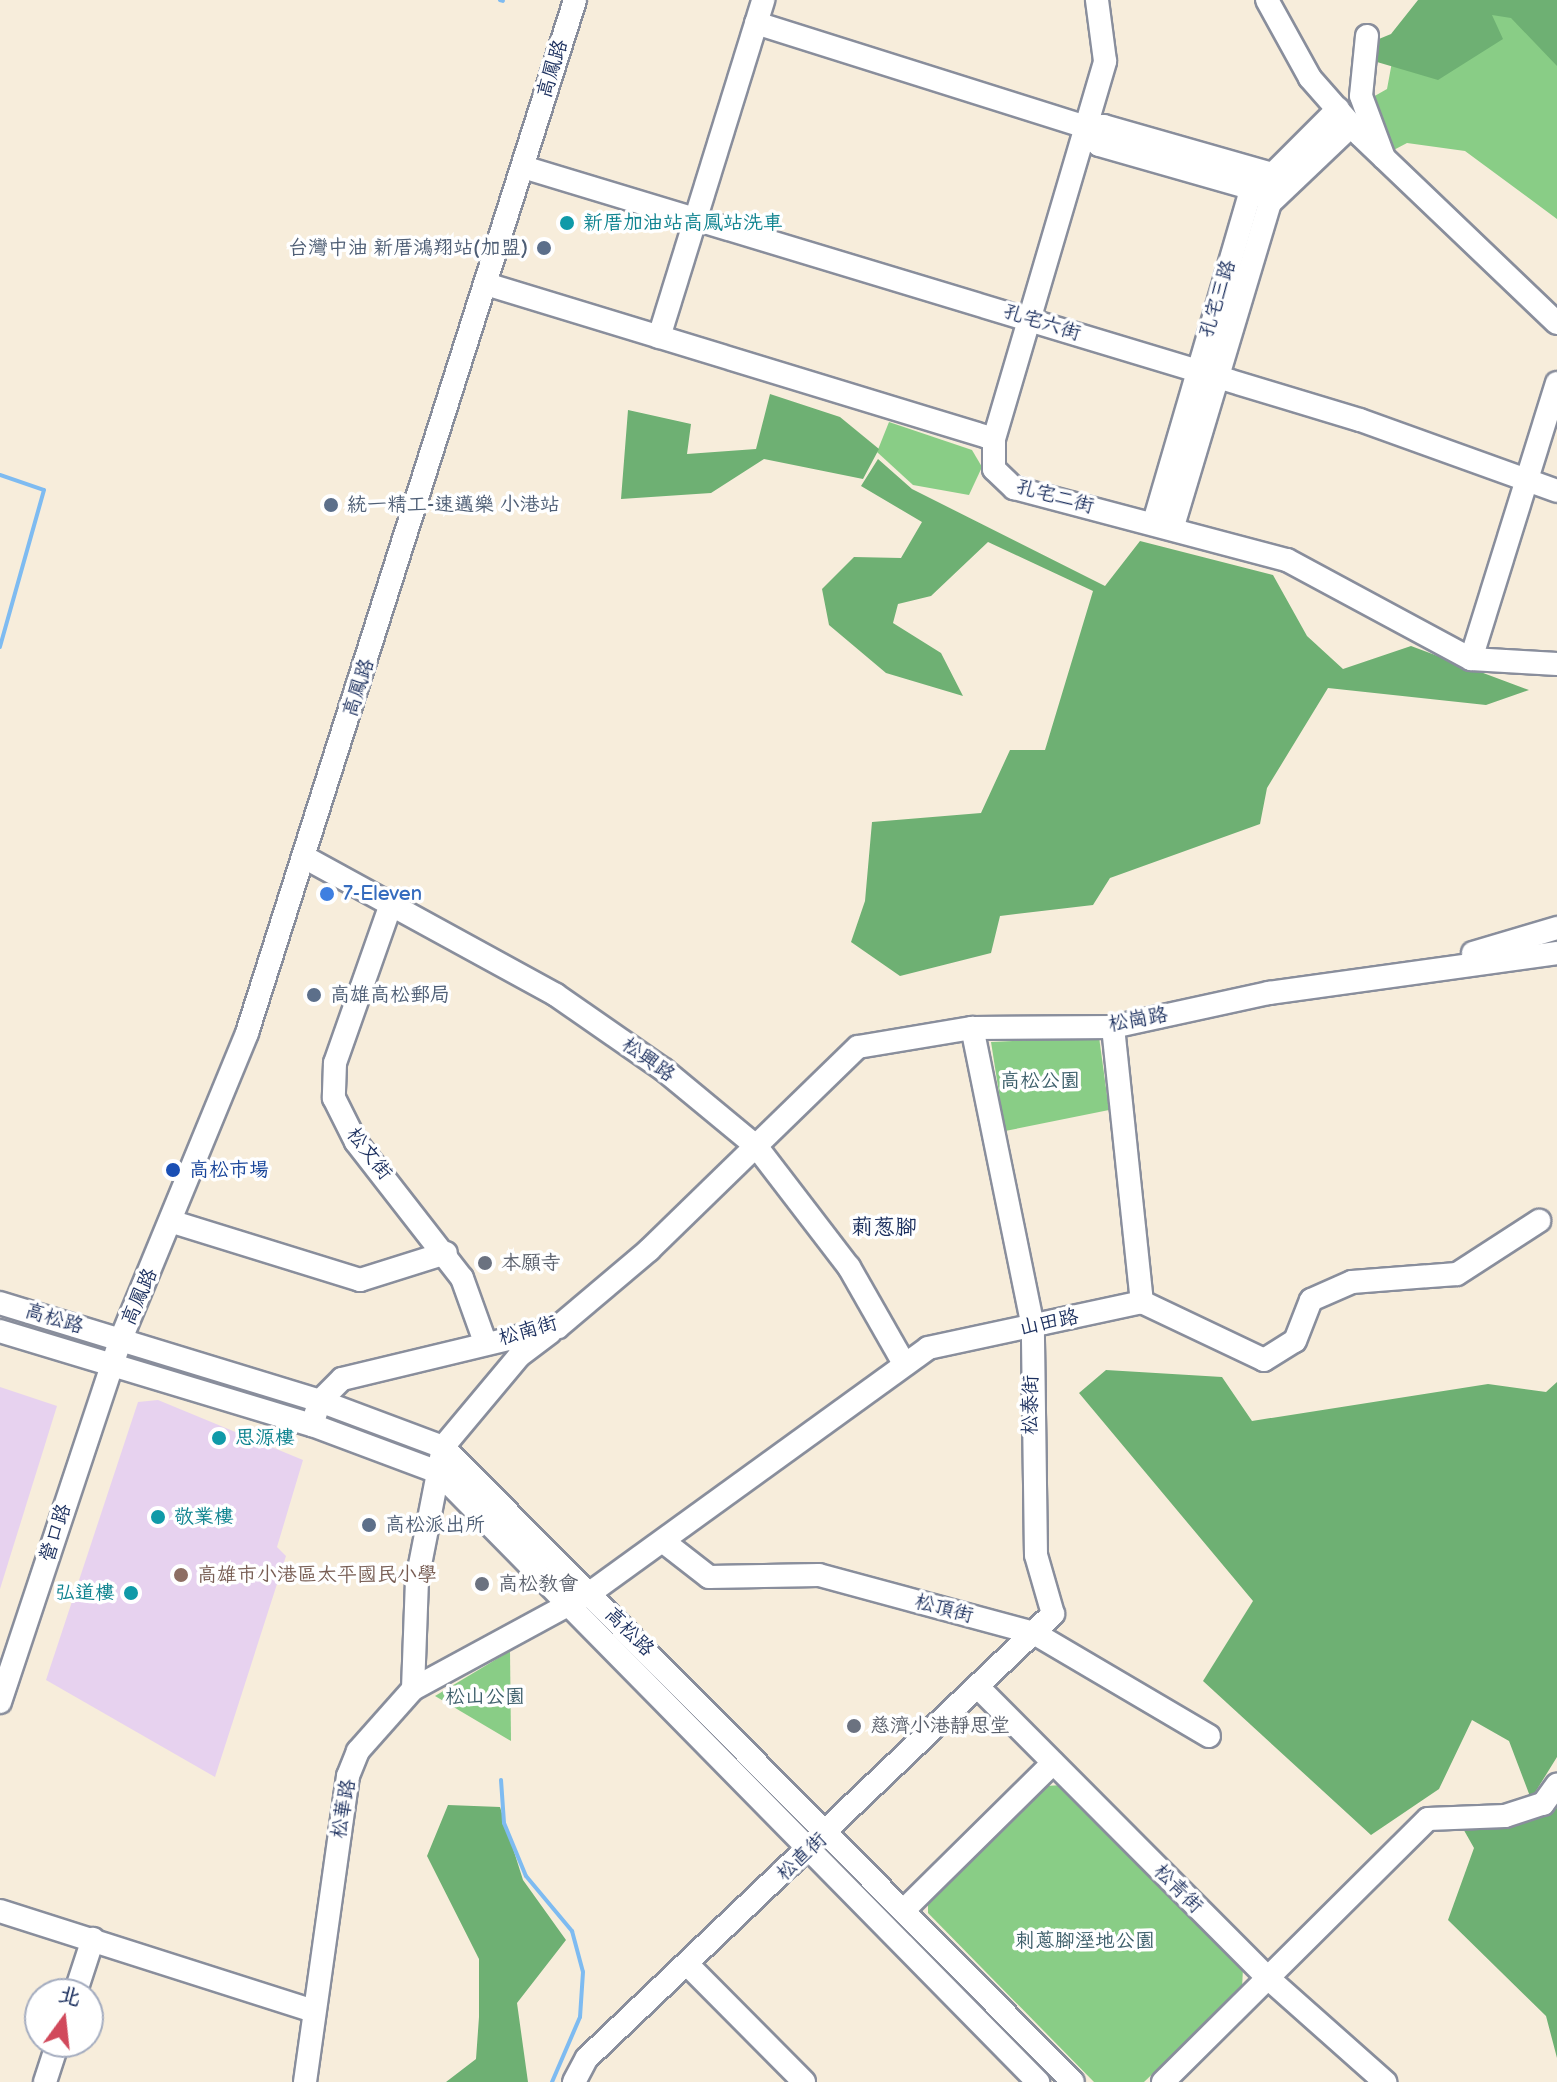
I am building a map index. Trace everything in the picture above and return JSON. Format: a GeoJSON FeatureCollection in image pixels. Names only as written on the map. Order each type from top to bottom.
{"type":"FeatureCollection","features":[{"type":"Feature","properties":{"kind":"street","name":"高鳳路"},"geometry":{"type":"LineString","coordinates":[[112,1364],[173,1222],[306,858],[575,0]]}},
{"type":"Feature","properties":{"kind":"street"},"geometry":{"type":"LineString","coordinates":[[659,337],[693,216],[763,0]]}},
{"type":"Feature","properties":{"kind":"street"},"geometry":{"type":"LineString","coordinates":[[486,284],[994,439],[1105,61],[1097,0]]}},
{"type":"Feature","properties":{"kind":"street"},"geometry":{"type":"LineString","coordinates":[[1267,0],[1293,52],[1345,117],[1385,161],[1557,323]]}},
{"type":"Feature","properties":{"kind":"street"},"geometry":{"type":"LineString","coordinates":[[756,23],[1086,127],[1104,126],[1273,174]]}},
{"type":"Feature","properties":{"kind":"street"},"geometry":{"type":"LineString","coordinates":[[1367,36],[1361,96],[1385,161]]}},
{"type":"Feature","properties":{"kind":"street","name":"孔宅三路"},"geometry":{"type":"LineString","coordinates":[[1164,524],[1207,373],[1273,174],[1345,117]]}},
{"type":"Feature","properties":{"kind":"street","name":"孔宅三路"},"geometry":{"type":"LineString","coordinates":[[1263,197],[1345,117]]}},
{"type":"Feature","properties":{"kind":"street"},"geometry":{"type":"LineString","coordinates":[[1086,127],[1099,145],[1263,197]]}},
{"type":"Feature","properties":{"kind":"street","name":"孔宅六街"},"geometry":{"type":"LineString","coordinates":[[523,167],[1207,373],[1557,491]]}},
{"type":"Feature","properties":{"kind":"street"},"geometry":{"type":"LineString","coordinates":[[1471,659],[1557,383]]}},
{"type":"Feature","properties":{"kind":"street","name":"孔宅二街"},"geometry":{"type":"LineString","coordinates":[[994,439],[994,469],[1014,488],[1164,524],[1287,560],[1471,659],[1557,664]]}},
{"type":"Feature","properties":{"kind":"street","name":"松興路"},"geometry":{"type":"LineString","coordinates":[[306,858],[556,995],[664,1070],[756,1146],[849,1267],[902,1360]]}},
{"type":"Feature","properties":{"kind":"street","name":"松文街"},"geometry":{"type":"LineString","coordinates":[[391,904],[331,1082],[356,1142],[446,1253],[485,1342]]}},
{"type":"Feature","properties":{"kind":"street"},"geometry":{"type":"LineString","coordinates":[[1436,970],[1557,928]]}},
{"type":"Feature","properties":{"kind":"street","name":"松崗路"},"geometry":{"type":"LineString","coordinates":[[756,1146],[858,1047],[972,1028],[1113,1027],[1269,993],[1557,953]]}},
{"type":"Feature","properties":{"kind":"street"},"geometry":{"type":"LineString","coordinates":[[1113,1027],[1142,1302],[1247,1359],[1264,1360],[1295,1341],[1311,1300],[1352,1282],[1457,1274],[1539,1221]]}},
{"type":"Feature","properties":{"kind":"street","name":"松泰街"},"geometry":{"type":"LineString","coordinates":[[972,1028],[1033,1327],[1036,1555],[1053,1614],[1034,1633]]}},
{"type":"Feature","properties":{"kind":"street","name":"松南街"},"geometry":{"type":"LineString","coordinates":[[320,1401],[342,1379],[485,1342],[558,1327],[756,1146]]}},
{"type":"Feature","properties":{"kind":"street"},"geometry":{"type":"LineString","coordinates":[[173,1222],[360,1280],[446,1253]]}},
{"type":"Feature","properties":{"kind":"street","name":"山田路"},"geometry":{"type":"LineString","coordinates":[[581,1598],[664,1542],[902,1360],[952,1341],[1033,1327],[1142,1302]]}},
{"type":"Feature","properties":{"kind":"street","name":"高松路"},"geometry":{"type":"LineString","coordinates":[[0,1303],[320,1401],[443,1447],[812,1848],[1038,2082]]}},
{"type":"Feature","properties":{"kind":"street"},"geometry":{"type":"LineString","coordinates":[[413,1689],[417,1580],[443,1447],[519,1356],[558,1327]]}},
{"type":"Feature","properties":{"kind":"street","name":"高松路"},"geometry":{"type":"LineString","coordinates":[[0,1331],[312,1425],[438,1472],[581,1598],[829,1832],[1073,2082]]}},
{"type":"Feature","properties":{"kind":"street","name":"營口路"},"geometry":{"type":"LineString","coordinates":[[0,1702],[112,1364]]}},
{"type":"Feature","properties":{"kind":"street"},"geometry":{"type":"LineString","coordinates":[[312,1425],[320,1401]]}},
{"type":"Feature","properties":{"kind":"street","name":"松頂街"},"geometry":{"type":"LineString","coordinates":[[664,1542],[709,1577],[819,1575],[1034,1633],[1209,1736]]}},
{"type":"Feature","properties":{"kind":"street","name":"松華路"},"geometry":{"type":"LineString","coordinates":[[305,2082],[348,1776],[358,1751],[413,1689],[581,1598]]}},
{"type":"Feature","properties":{"kind":"street","name":"松直街"},"geometry":{"type":"LineString","coordinates":[[574,2082],[587,2058],[829,1832],[1034,1633]]}},
{"type":"Feature","properties":{"kind":"street","name":"松青街"},"geometry":{"type":"LineString","coordinates":[[979,1688],[1268,1978],[1385,2082]]}},
{"type":"Feature","properties":{"kind":"street"},"geometry":{"type":"LineString","coordinates":[[905,1909],[1053,1763]]}},
{"type":"Feature","properties":{"kind":"street"},"geometry":{"type":"LineString","coordinates":[[1163,2082],[1428,1819],[1505,1816],[1543,1804],[1557,1785]]}},
{"type":"Feature","properties":{"kind":"street"},"geometry":{"type":"LineString","coordinates":[[0,1911],[314,2011]]}},
{"type":"Feature","properties":{"kind":"street"},"geometry":{"type":"LineString","coordinates":[[80,1978],[93,1939]]}},
{"type":"Feature","properties":{"kind":"street"},"geometry":{"type":"LineString","coordinates":[[687,1964],[804,2082]]}},
{"type":"Feature","properties":{"kind":"street"},"geometry":{"type":"LineString","coordinates":[[45,2082],[53,2058]]}},
{"type":"Feature","properties":{"kind":"shaded area"},"geometry":{"type":"Polygon","coordinates":[[[0,1387],[57,1406],[0,1589],[0,1387]]]}},
{"type":"Feature","properties":{"kind":"shaded area","name":"高雄市小港區太平國民小學"},"geometry":{"type":"Polygon","coordinates":[[[158,1400],[303,1460],[277,1547],[286,1556],[215,1777],[46,1680],[138,1402],[158,1400]]]}},
{"type":"Feature","properties":{"kind":"green space"},"geometry":{"type":"Polygon","coordinates":[[[1418,0],[1557,0],[1557,66],[1511,18],[1492,15],[1503,39],[1438,80],[1377,62],[1374,41],[1391,34],[1418,0]]]}},
{"type":"Feature","properties":{"kind":"green space"},"geometry":{"type":"Polygon","coordinates":[[[1447,0],[1557,9],[1557,219],[1465,151],[1407,143],[1388,153],[1350,110],[1387,89],[1397,35],[1447,0]]]}},
{"type":"Feature","properties":{"kind":"green space"},"geometry":{"type":"Polygon","coordinates":[[[770,394],[840,417],[879,449],[863,479],[764,459],[711,493],[621,499],[628,410],[691,424],[687,454],[756,449],[770,394]]]}},
{"type":"Feature","properties":{"kind":"green space"},"geometry":{"type":"Polygon","coordinates":[[[889,422],[972,450],[982,467],[969,495],[913,485],[877,452],[889,422]]]}},
{"type":"Feature","properties":{"kind":"green space"},"geometry":{"type":"Polygon","coordinates":[[[878,459],[912,489],[1105,586],[1140,541],[1273,575],[1307,636],[1343,669],[1411,646],[1529,690],[1486,705],[1328,688],[1267,788],[1260,824],[1110,878],[1093,905],[1000,916],[991,953],[900,976],[851,942],[865,901],[872,822],[981,813],[1010,750],[1045,750],[1093,591],[988,542],[931,596],[898,604],[893,623],[941,653],[963,696],[886,673],[829,625],[822,589],[854,557],[901,558],[922,522],[861,486],[878,459]]]}},
{"type":"Feature","properties":{"kind":"green space","name":"高松公園"},"geometry":{"type":"Polygon","coordinates":[[[1099,1037],[1109,1110],[1005,1131],[991,1042],[1099,1037]]]}},
{"type":"Feature","properties":{"kind":"green space"},"geometry":{"type":"Polygon","coordinates":[[[1106,1370],[1222,1377],[1252,1421],[1488,1384],[1546,1392],[1557,1382],[1557,1757],[1531,1799],[1509,1741],[1472,1720],[1439,1789],[1371,1835],[1203,1681],[1253,1601],[1079,1393],[1106,1370]]]}},
{"type":"Feature","properties":{"kind":"green space","name":"松山公園"},"geometry":{"type":"Polygon","coordinates":[[[510,1651],[511,1741],[435,1696],[510,1651]]]}},
{"type":"Feature","properties":{"kind":"green space","name":"刺蔥腳溼地公園"},"geometry":{"type":"Polygon","coordinates":[[[1063,1785],[1243,1968],[1242,1989],[1144,2082],[1094,2082],[928,1913],[928,1899],[1045,1786],[1063,1785]]]}},
{"type":"Feature","properties":{"kind":"green space"},"geometry":{"type":"Polygon","coordinates":[[[448,1805],[500,1807],[523,1880],[566,1940],[517,2003],[528,2082],[446,2082],[476,2059],[479,2017],[479,1959],[427,1856],[448,1805]]]}},
{"type":"Feature","properties":{"kind":"green space"},"geometry":{"type":"Polygon","coordinates":[[[1557,1808],[1557,2058],[1546,2016],[1448,1920],[1474,1848],[1461,1825],[1516,1825],[1557,1808]]]}},
{"type":"Feature","properties":{"kind":"waterway"},"geometry":{"type":"LineString","coordinates":[[0,475],[44,490],[0,647]]}},
{"type":"Feature","properties":{"kind":"waterway"},"geometry":{"type":"LineString","coordinates":[[501,1780],[504,1823],[526,1876],[572,1931],[583,1972],[580,2017],[552,2082]]}},
{"type":"Feature","properties":{"kind":"place","name":"新厝加油站高鳳站洗車"},"geometry":{"type":"Point","coordinates":[567,223]}},
{"type":"Feature","properties":{"kind":"place","name":"台灣中油 新厝鴻翔站(加盟)"},"geometry":{"type":"Point","coordinates":[544,248]}},
{"type":"Feature","properties":{"kind":"place","name":"統一精工-速邁樂 小港站"},"geometry":{"type":"Point","coordinates":[331,505]}},
{"type":"Feature","properties":{"kind":"place","name":"7-Eleven"},"geometry":{"type":"Point","coordinates":[327,894]}},
{"type":"Feature","properties":{"kind":"place","name":"高雄高松郵局"},"geometry":{"type":"Point","coordinates":[314,995]}},
{"type":"Feature","properties":{"kind":"place","name":"高松市場"},"geometry":{"type":"Point","coordinates":[173,1170]}},
{"type":"Feature","properties":{"kind":"place","name":"本願寺"},"geometry":{"type":"Point","coordinates":[485,1263]}},
{"type":"Feature","properties":{"kind":"place","name":"思源樓"},"geometry":{"type":"Point","coordinates":[219,1438]}},
{"type":"Feature","properties":{"kind":"place","name":"敬業樓"},"geometry":{"type":"Point","coordinates":[158,1517]}},
{"type":"Feature","properties":{"kind":"place","name":"高松派出所"},"geometry":{"type":"Point","coordinates":[369,1525]}},
{"type":"Feature","properties":{"kind":"place","name":"高雄市小港區太平國民小學"},"geometry":{"type":"Point","coordinates":[181,1575]}},
{"type":"Feature","properties":{"kind":"place","name":"高松教會"},"geometry":{"type":"Point","coordinates":[482,1584]}},
{"type":"Feature","properties":{"kind":"place","name":"弘道樓"},"geometry":{"type":"Point","coordinates":[131,1593]}},
{"type":"Feature","properties":{"kind":"place","name":"慈濟小港靜思堂"},"geometry":{"type":"Point","coordinates":[854,1726]}},
{"type":"Feature","properties":{"kind":"district","name":"莿葱腳"},"geometry":{"type":"Point","coordinates":[884,1228]}}]}
